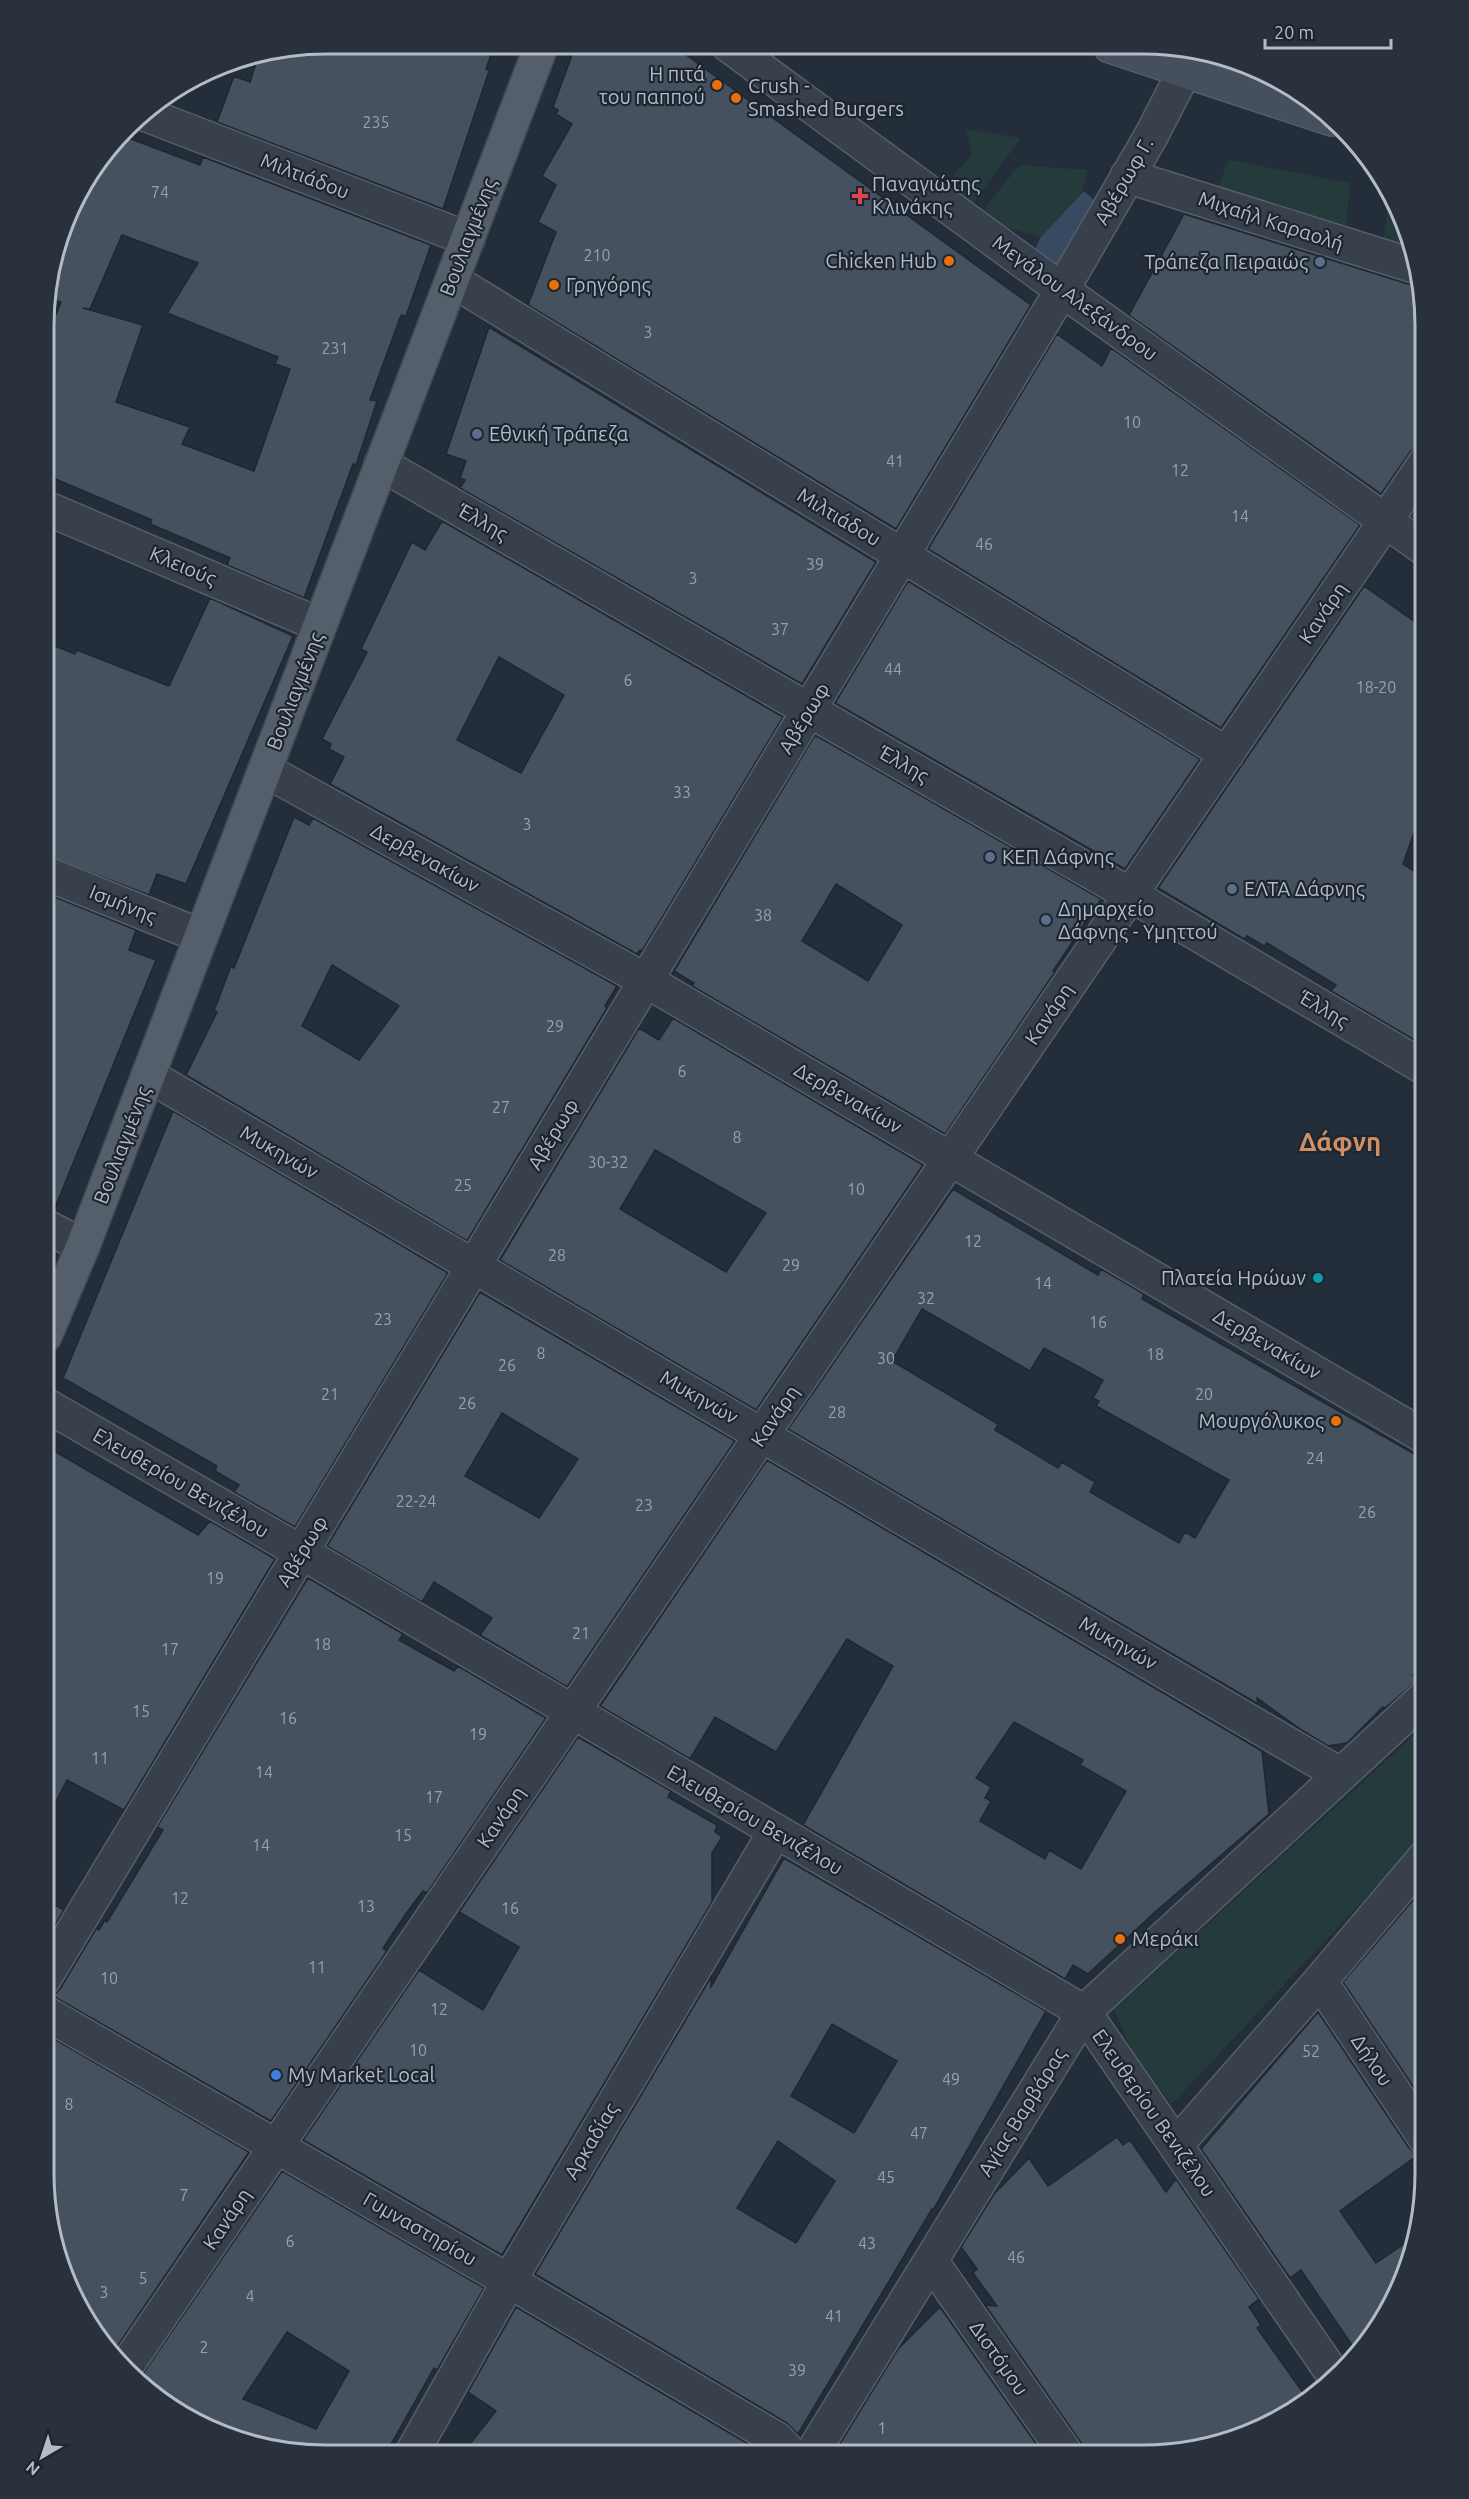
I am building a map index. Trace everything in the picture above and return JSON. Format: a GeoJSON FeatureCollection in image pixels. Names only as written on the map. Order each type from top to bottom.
{"type":"FeatureCollection","features":[{"type":"Feature","properties":{"kind":"main road","name":"Βουλιαγμένης"},"geometry":{"type":"LineString","coordinates":[[54,1315],[83,1246],[538,54]]}},
{"type":"Feature","properties":{"kind":"main road"},"geometry":{"type":"LineString","coordinates":[[1133,54],[1312,113]]}},
{"type":"Feature","properties":{"kind":"street","name":"Μεγάλου Αλεξάνδρου"},"geometry":{"type":"LineString","coordinates":[[740,54],[1062,290],[1415,542]]}},
{"type":"Feature","properties":{"kind":"street","name":"Αβέρωφ Γ."},"geometry":{"type":"LineString","coordinates":[[1062,290],[1151,136],[1184,72]]}},
{"type":"Feature","properties":{"kind":"street","name":"Μιλτιάδου"},"geometry":{"type":"LineString","coordinates":[[153,116],[468,239]]}},
{"type":"Feature","properties":{"kind":"street","name":"Μιχαήλ Καραολή"},"geometry":{"type":"LineString","coordinates":[[1128,176],[1408,264]]}},
{"type":"Feature","properties":{"kind":"street","name":"Μιλτιάδου"},"geometry":{"type":"LineString","coordinates":[[452,280],[1227,754]]}},
{"type":"Feature","properties":{"kind":"street","name":"Αβέρωφ"},"geometry":{"type":"LineString","coordinates":[[54,1962],[1062,290]]}},
{"type":"Feature","properties":{"kind":"street","name":"Έλλης"},"geometry":{"type":"LineString","coordinates":[[381,464],[1131,894],[1415,1062]]}},
{"type":"Feature","properties":{"kind":"street","name":"Κανάρη"},"geometry":{"type":"LineString","coordinates":[[130,2361],[1415,478]]}},
{"type":"Feature","properties":{"kind":"street","name":"Κλειούς"},"geometry":{"type":"LineString","coordinates":[[54,511],[320,625]]}},
{"type":"Feature","properties":{"kind":"street","name":"Δερβενακίων"},"geometry":{"type":"LineString","coordinates":[[265,770],[645,981],[1415,1431]]}},
{"type":"Feature","properties":{"kind":"street","name":"Ισμήνης"},"geometry":{"type":"LineString","coordinates":[[54,877],[201,936]]}},
{"type":"Feature","properties":{"kind":"street","name":"Μυκηνών"},"geometry":{"type":"LineString","coordinates":[[148,1075],[1341,1775]]}},
{"type":"Feature","properties":{"kind":"street"},"geometry":{"type":"LineString","coordinates":[[54,1231],[83,1246]]}},
{"type":"Feature","properties":{"kind":"street","name":"Ελευθερίου Βενιζέλου"},"geometry":{"type":"LineString","coordinates":[[54,1410],[301,1552],[1084,2012],[1330,2370]]}},
{"type":"Feature","properties":{"kind":"street","name":"Αγίας Βαρβάρας"},"geometry":{"type":"LineString","coordinates":[[817,2445],[1084,2012],[1415,1706]]}},
{"type":"Feature","properties":{"kind":"street","name":"Αρκαδίας"},"geometry":{"type":"LineString","coordinates":[[417,2445],[509,2281],[775,1832]]}},
{"type":"Feature","properties":{"kind":"street"},"geometry":{"type":"LineString","coordinates":[[1176,2145],[1320,1982],[1415,1869]]}},
{"type":"Feature","properties":{"kind":"street","name":"Δήλου"},"geometry":{"type":"LineString","coordinates":[[1320,1982],[1415,2123]]}},
{"type":"Feature","properties":{"kind":"street","name":"Γυμναστηρίου"},"geometry":{"type":"LineString","coordinates":[[54,2018],[509,2281],[777,2439],[783,2445]]}},
{"type":"Feature","properties":{"kind":"street","name":"Διστόμου"},"geometry":{"type":"LineString","coordinates":[[931,2261],[1061,2445]]}},
{"type":"Feature","properties":{"kind":"green space"},"geometry":{"type":"Polygon","coordinates":[[[966,129],[1021,138],[965,214],[936,195],[972,155],[966,129]]]}},
{"type":"Feature","properties":{"kind":"green space"},"geometry":{"type":"Polygon","coordinates":[[[1229,160],[1350,183],[1346,229],[1217,189],[1229,160]]]}},
{"type":"Feature","properties":{"kind":"green space"},"geometry":{"type":"Polygon","coordinates":[[[1019,165],[1088,170],[1081,194],[1041,237],[977,219],[1019,165]]]}},
{"type":"Feature","properties":{"kind":"green space"},"geometry":{"type":"Polygon","coordinates":[[[1388,208],[1407,258],[1382,250],[1388,208]]]}},
{"type":"Feature","properties":{"kind":"green space"},"geometry":{"type":"Polygon","coordinates":[[[1415,1734],[1415,1841],[1393,1869],[1172,2104],[1139,2067],[1114,2010],[1415,1734]]]}},
{"type":"Feature","properties":{"kind":"water"},"geometry":{"type":"Polygon","coordinates":[[[1084,191],[1095,201],[1085,217],[1088,223],[1057,276],[1031,257],[1041,237],[1084,191]]]}},
{"type":"Feature","properties":{"kind":"building"},"geometry":{"type":"Polygon","coordinates":[[[491,54],[486,69],[489,71],[443,209],[217,122],[234,76],[250,82],[256,63],[291,56],[491,54]]]}},
{"type":"Feature","properties":{"kind":"building"},"geometry":{"type":"Polygon","coordinates":[[[572,54],[685,54],[1031,305],[896,529],[528,305],[556,232],[538,222],[556,185],[542,176],[572,124],[556,114],[558,110],[553,107],[572,54]]]}},
{"type":"Feature","properties":{"kind":"building"},"geometry":{"type":"Polygon","coordinates":[[[130,139],[200,165],[203,157],[431,245],[406,316],[401,315],[370,400],[377,401],[356,465],[353,464],[304,598],[227,565],[230,558],[150,524],[152,520],[54,478],[54,326],[61,302],[55,301],[59,273],[75,222],[90,190],[110,160],[130,139]],[[122,235],[90,309],[83,308],[143,325],[116,402],[190,427],[182,444],[254,471],[290,369],[275,364],[278,357],[167,313],[198,263],[122,235]]]}},
{"type":"Feature","properties":{"kind":"building"},"geometry":{"type":"Polygon","coordinates":[[[1184,214],[1412,284],[1415,326],[1415,449],[1410,452],[1381,494],[1129,315],[1184,214]]]}},
{"type":"Feature","properties":{"kind":"building"},"geometry":{"type":"Polygon","coordinates":[[[489,327],[876,562],[802,684],[460,488],[465,480],[460,478],[466,461],[446,454],[489,327]]]}},
{"type":"Feature","properties":{"kind":"building"},"geometry":{"type":"Polygon","coordinates":[[[1057,334],[1102,366],[1111,348],[1360,525],[1221,728],[928,549],[1057,334]]]}},
{"type":"Feature","properties":{"kind":"building"},"geometry":{"type":"Polygon","coordinates":[[[442,521],[783,717],[642,951],[640,950],[637,954],[330,784],[344,757],[329,749],[331,744],[322,739],[367,652],[361,649],[412,542],[425,550],[442,521]],[[499,657],[457,740],[521,773],[564,695],[499,657]]]}},
{"type":"Feature","properties":{"kind":"building"},"geometry":{"type":"Polygon","coordinates":[[[908,581],[1200,759],[1125,869],[835,703],[908,581]]]}},
{"type":"Feature","properties":{"kind":"building"},"geometry":{"type":"Polygon","coordinates":[[[1364,586],[1415,622],[1415,830],[1403,864],[1415,872],[1415,1040],[1331,991],[1336,985],[1267,943],[1264,946],[1247,936],[1244,939],[1158,888],[1364,586]]]}},
{"type":"Feature","properties":{"kind":"building"},"geometry":{"type":"Polygon","coordinates":[[[210,598],[293,636],[186,884],[157,874],[149,895],[54,858],[54,646],[75,654],[77,650],[169,686],[210,598]]]}},
{"type":"Feature","properties":{"kind":"building"},"geometry":{"type":"Polygon","coordinates":[[[815,735],[1101,899],[1053,971],[1055,972],[945,1134],[692,986],[694,983],[674,971],[815,735]],[[836,884],[802,941],[868,981],[902,925],[836,884]]]}},
{"type":"Feature","properties":{"kind":"building"},"geometry":{"type":"Polygon","coordinates":[[[294,817],[309,825],[313,818],[617,986],[605,1006],[607,1008],[467,1241],[186,1075],[217,1012],[214,1011],[231,966],[234,968],[294,817]],[[332,965],[302,1026],[359,1060],[399,1006],[332,965]]]}},
{"type":"Feature","properties":{"kind":"building"},"geometry":{"type":"Polygon","coordinates":[[[54,897],[136,930],[129,950],[156,960],[54,1210],[54,897]]]}},
{"type":"Feature","properties":{"kind":"building"},"geometry":{"type":"Polygon","coordinates":[[[673,1018],[923,1165],[756,1410],[500,1260],[639,1028],[659,1040],[673,1018]],[[655,1150],[620,1209],[726,1272],[766,1213],[655,1150]]]}},
{"type":"Feature","properties":{"kind":"building"},"geometry":{"type":"Polygon","coordinates":[[[173,1111],[448,1273],[295,1527],[234,1492],[239,1485],[215,1471],[217,1466],[63,1378],[173,1111]]]}},
{"type":"Feature","properties":{"kind":"building"},"geometry":{"type":"Polygon","coordinates":[[[953,1189],[1098,1275],[1101,1269],[1144,1294],[1142,1299],[1415,1454],[1415,1673],[1413,1675],[1415,1683],[1385,1708],[1383,1707],[1347,1743],[1328,1746],[1257,1698],[1258,1704],[788,1429],[953,1189]],[[922,1309],[892,1361],[998,1424],[995,1430],[1058,1468],[1062,1462],[1095,1482],[1090,1492],[1179,1543],[1185,1532],[1195,1538],[1229,1480],[1096,1406],[1099,1401],[1093,1398],[1103,1380],[1044,1348],[1030,1371],[922,1309]]]}},
{"type":"Feature","properties":{"kind":"building"},"geometry":{"type":"Polygon","coordinates":[[[480,1292],[735,1441],[567,1687],[480,1635],[492,1618],[434,1582],[422,1602],[327,1546],[480,1292]],[[502,1413],[465,1476],[539,1518],[578,1459],[502,1413]]]}},
{"type":"Feature","properties":{"kind":"building"},"geometry":{"type":"Polygon","coordinates":[[[54,1451],[198,1535],[210,1521],[275,1559],[124,1810],[67,1780],[54,1805],[54,1451]]]}},
{"type":"Feature","properties":{"kind":"building"},"geometry":{"type":"Polygon","coordinates":[[[767,1460],[1262,1751],[1269,1814],[1155,1912],[1088,1974],[1073,1965],[1065,1979],[803,1825],[893,1666],[847,1639],[776,1752],[715,1717],[690,1759],[600,1706],[767,1460]],[[1014,1722],[976,1778],[991,1787],[985,1798],[991,1801],[980,1821],[1045,1859],[1049,1850],[1081,1869],[1126,1791],[1080,1765],[1083,1760],[1014,1722]]]}},
{"type":"Feature","properties":{"kind":"building"},"geometry":{"type":"Polygon","coordinates":[[[308,1578],[403,1634],[399,1640],[454,1671],[458,1666],[546,1718],[427,1893],[423,1891],[405,1915],[383,1948],[387,1951],[271,2121],[54,1997],[96,1929],[99,1930],[105,1920],[107,1922],[163,1830],[157,1827],[308,1578]]]}},
{"type":"Feature","properties":{"kind":"building"},"geometry":{"type":"Polygon","coordinates":[[[578,1737],[671,1791],[668,1797],[717,1825],[715,1832],[722,1837],[712,1853],[712,1902],[502,2255],[303,2140],[419,1970],[483,2010],[519,1947],[459,1912],[578,1737]]]}},
{"type":"Feature","properties":{"kind":"building"},"geometry":{"type":"Polygon","coordinates":[[[784,1858],[1046,2011],[933,2210],[798,2434],[787,2423],[535,2274],[711,1977],[711,1987],[784,1858]],[[832,2024],[791,2096],[854,2133],[897,2061],[832,2024]],[[778,2141],[737,2208],[796,2243],[835,2181],[778,2141]]]}},
{"type":"Feature","properties":{"kind":"building"},"geometry":{"type":"Polygon","coordinates":[[[1415,1898],[1415,2089],[1343,1982],[1415,1898]]]}},
{"type":"Feature","properties":{"kind":"building"},"geometry":{"type":"Polygon","coordinates":[[[54,1904],[64,1910],[54,1926],[54,1904]]]}},
{"type":"Feature","properties":{"kind":"building"},"geometry":{"type":"Polygon","coordinates":[[[1318,2012],[1409,2148],[1415,2153],[1415,2157],[1340,2211],[1376,2263],[1406,2243],[1401,2260],[1379,2309],[1353,2346],[1301,2270],[1290,2278],[1201,2149],[1318,2012]]]}},
{"type":"Feature","properties":{"kind":"building"},"geometry":{"type":"Polygon","coordinates":[[[54,2039],[249,2152],[117,2347],[90,2309],[82,2293],[68,2260],[59,2226],[54,2173],[54,2039]]]}},
{"type":"Feature","properties":{"kind":"building"},"geometry":{"type":"Polygon","coordinates":[[[1117,2137],[1123,2145],[1130,2140],[1166,2192],[1176,2179],[1259,2299],[1249,2307],[1261,2325],[1257,2328],[1303,2393],[1263,2417],[1213,2436],[1178,2443],[1082,2445],[985,2305],[997,2306],[973,2273],[977,2269],[961,2247],[994,2194],[1029,2158],[1048,2186],[1117,2137]]]}},
{"type":"Feature","properties":{"kind":"building"},"geometry":{"type":"Polygon","coordinates":[[[282,2171],[484,2288],[437,2370],[434,2368],[391,2445],[291,2443],[256,2436],[239,2431],[190,2409],[160,2389],[143,2373],[282,2171]],[[287,2332],[243,2399],[316,2429],[349,2371],[287,2332]]]}},
{"type":"Feature","properties":{"kind":"building"},"geometry":{"type":"Polygon","coordinates":[[[516,2307],[750,2445],[469,2445],[496,2411],[468,2392],[516,2307]]]}},
{"type":"Feature","properties":{"kind":"building"},"geometry":{"type":"Polygon","coordinates":[[[940,2307],[1037,2445],[839,2445],[898,2349],[940,2307]]]}},
{"type":"Feature","properties":{"kind":"place","name":"Η πιτά του παππού"},"geometry":{"type":"Point","coordinates":[717,85]}},
{"type":"Feature","properties":{"kind":"place","name":"Crush - Smashed Burgers"},"geometry":{"type":"Point","coordinates":[736,98]}},
{"type":"Feature","properties":{"kind":"place","name":"Παναγιώτης Κλινάκης"},"geometry":{"type":"Point","coordinates":[860,196]}},
{"type":"Feature","properties":{"kind":"place","name":"Chicken Hub"},"geometry":{"type":"Point","coordinates":[949,261]}},
{"type":"Feature","properties":{"kind":"place","name":"Τράπεζα Πειραιώς"},"geometry":{"type":"Point","coordinates":[1320,262]}},
{"type":"Feature","properties":{"kind":"place","name":"Γρηγόρης"},"geometry":{"type":"Point","coordinates":[554,285]}},
{"type":"Feature","properties":{"kind":"place","name":"Εθνική Τράπεζα"},"geometry":{"type":"Point","coordinates":[477,434]}},
{"type":"Feature","properties":{"kind":"place","name":"ΚΕΠ Δάφνης"},"geometry":{"type":"Point","coordinates":[990,857]}},
{"type":"Feature","properties":{"kind":"place","name":"ΕΛΤΑ Δάφνης"},"geometry":{"type":"Point","coordinates":[1232,889]}},
{"type":"Feature","properties":{"kind":"place","name":"Δημαρχείο Δάφνης - Υμηττού"},"geometry":{"type":"Point","coordinates":[1046,920]}},
{"type":"Feature","properties":{"kind":"place","name":"Πλατεία Ηρώων"},"geometry":{"type":"Point","coordinates":[1318,1278]}},
{"type":"Feature","properties":{"kind":"place","name":"Μουργόλυκος"},"geometry":{"type":"Point","coordinates":[1336,1421]}},
{"type":"Feature","properties":{"kind":"place","name":"Μεράκι"},"geometry":{"type":"Point","coordinates":[1120,1939]}},
{"type":"Feature","properties":{"kind":"place","name":"My Market Local"},"geometry":{"type":"Point","coordinates":[276,2075]}},
{"type":"Feature","properties":{"kind":"district","name":"Δάφνη"},"geometry":{"type":"Point","coordinates":[1340,1142]}}]}
